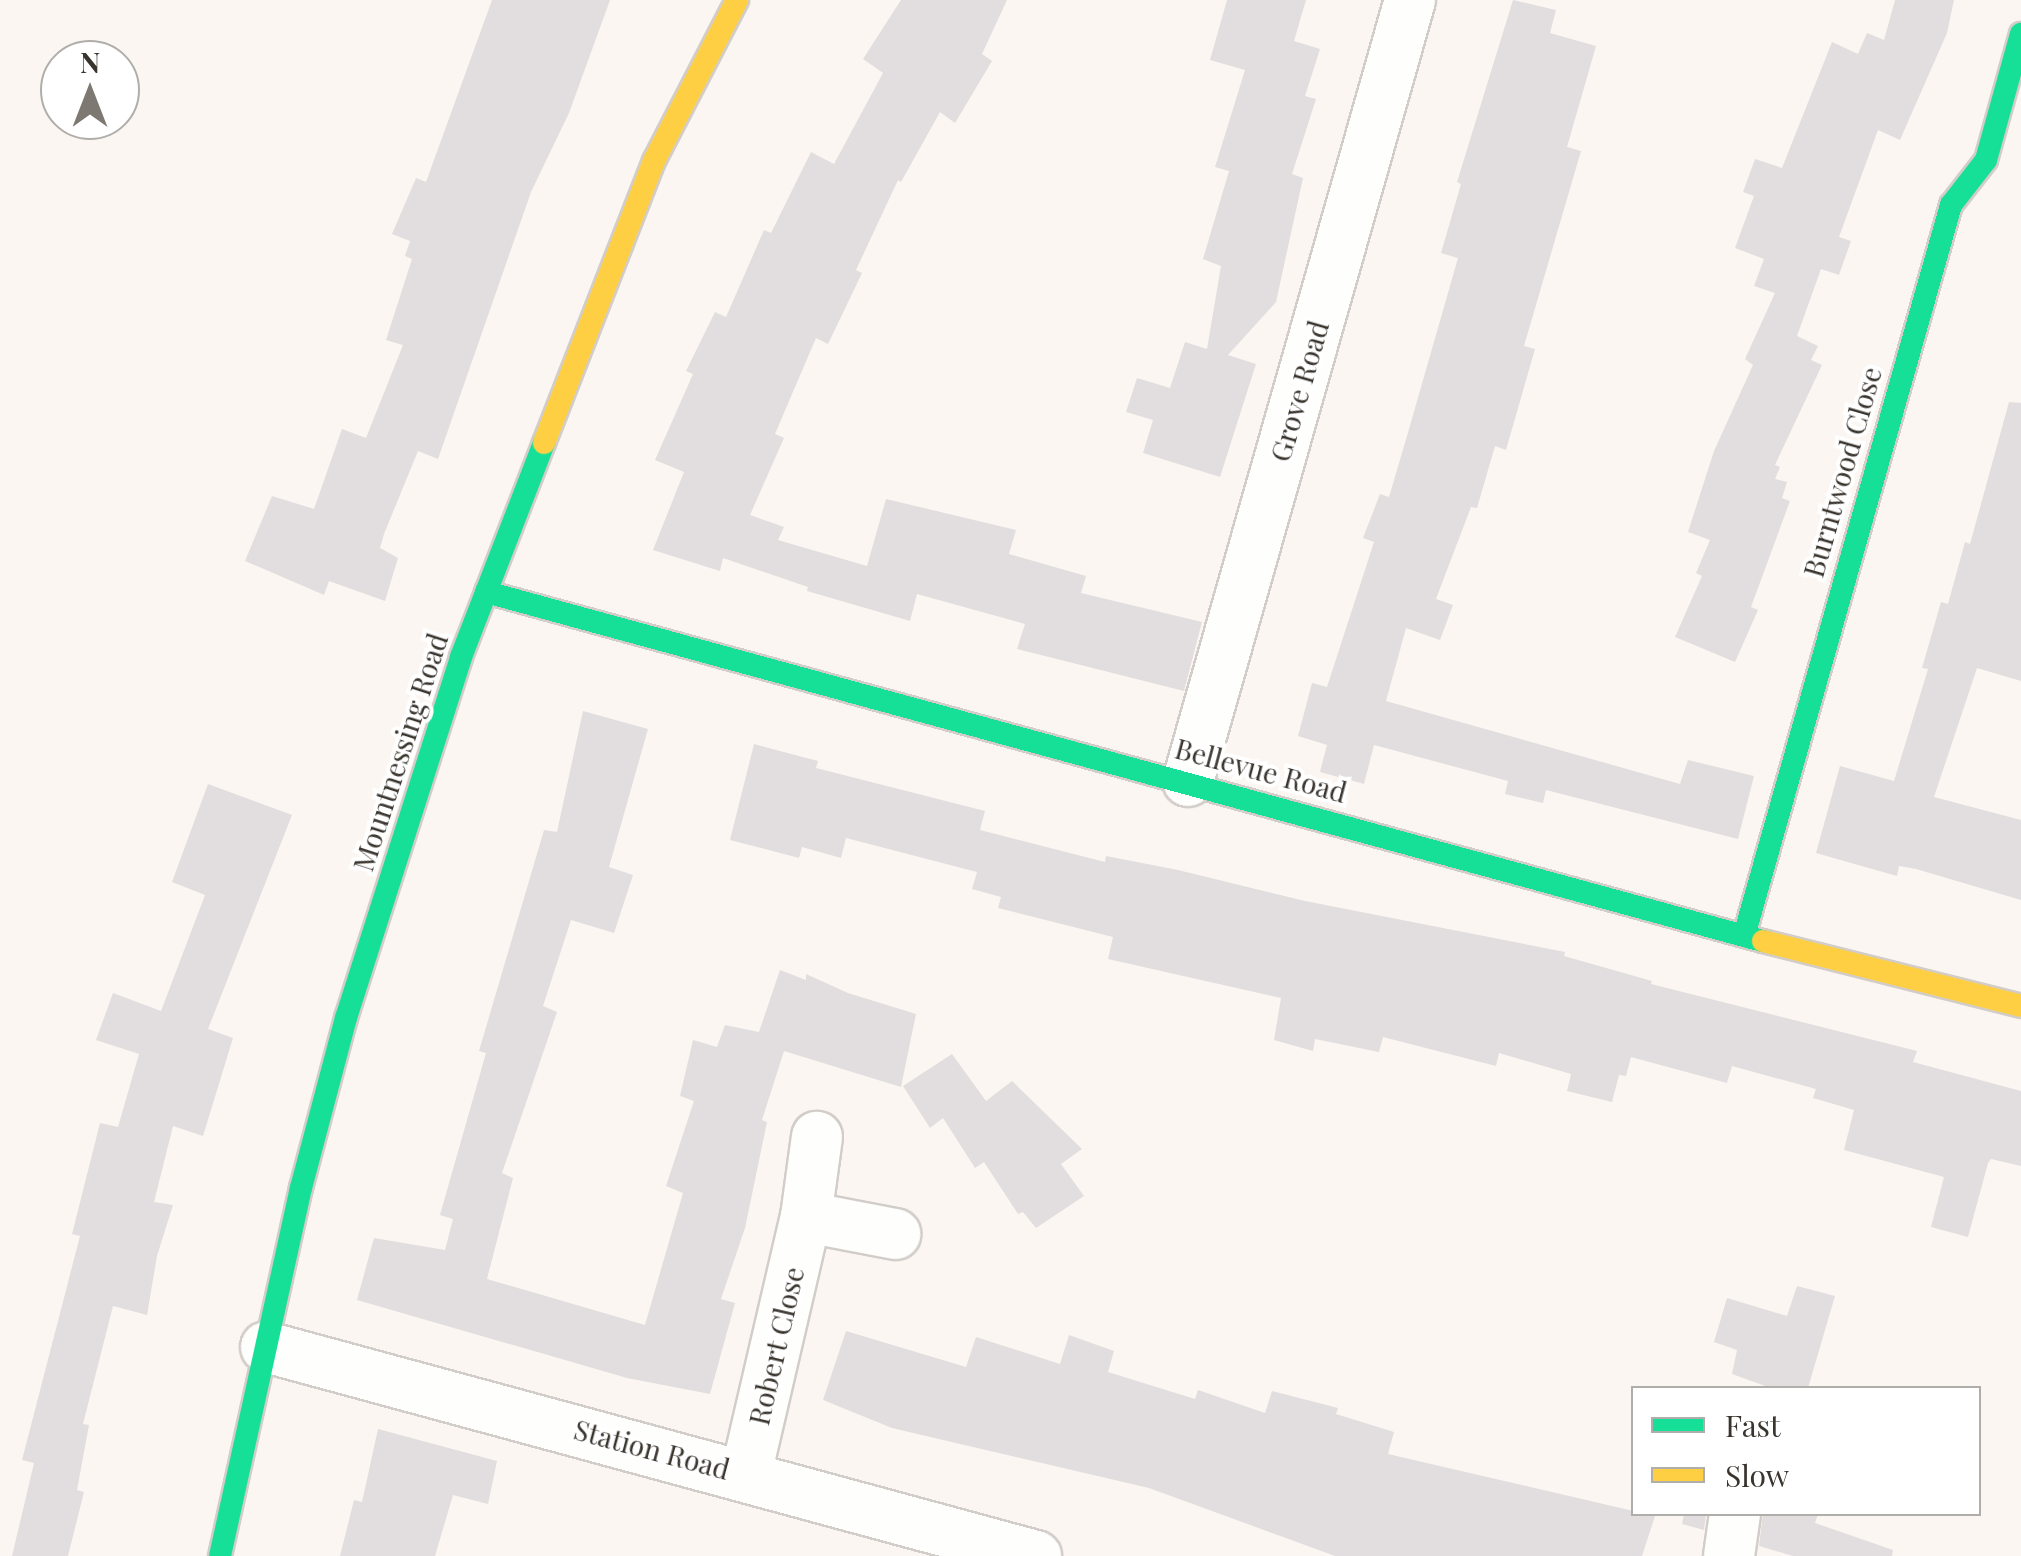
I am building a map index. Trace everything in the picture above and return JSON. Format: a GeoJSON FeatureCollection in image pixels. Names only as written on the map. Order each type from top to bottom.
{"type":"FeatureCollection","features":[{"type":"Feature","properties":{"kind":"street","name":"Mountnessing Road"},"geometry":{"type":"LineString","coordinates":[[220,1556],[301,1188],[346,1018],[406,824],[486,592],[654,161],[737,0]]}},
{"type":"Feature","properties":{"kind":"street","name":"Grove Road"},"geometry":{"type":"LineString","coordinates":[[1188,781],[1410,0]]}},
{"type":"Feature","properties":{"kind":"street","name":"Burntwood Close"},"geometry":{"type":"LineString","coordinates":[[1744,936],[1951,205],[1986,160],[2021,34]]}},
{"type":"Feature","properties":{"kind":"street","name":"Bellevue Road"},"geometry":{"type":"LineString","coordinates":[[486,592],[1744,936],[2021,1006]]}},
{"type":"Feature","properties":{"kind":"street","name":"Robert Close"},"geometry":{"type":"LineString","coordinates":[[746,1474],[806,1217],[817,1137]]}},
{"type":"Feature","properties":{"kind":"street"},"geometry":{"type":"LineString","coordinates":[[806,1217],[895,1234]]}},
{"type":"Feature","properties":{"kind":"street","name":"Station Road"},"geometry":{"type":"LineString","coordinates":[[266,1347],[746,1474],[1036,1556]]}},
{"type":"Feature","properties":{"kind":"street"},"geometry":{"type":"LineString","coordinates":[[1729,1556],[1735,1516]]}},
{"type":"Feature","properties":{"kind":"building"},"geometry":{"type":"Polygon","coordinates":[[[492,0],[610,0],[569,113],[531,192],[438,459],[418,451],[384,534],[380,548],[398,558],[385,601],[329,581],[324,595],[245,561],[272,496],[314,509],[342,429],[366,438],[403,345],[386,340],[412,259],[405,256],[410,241],[392,234],[416,178],[426,182],[492,0]]]}},
{"type":"Feature","properties":{"kind":"building"},"geometry":{"type":"Polygon","coordinates":[[[901,0],[1007,0],[982,54],[992,61],[955,123],[940,112],[901,182],[898,180],[856,270],[862,273],[828,344],[816,338],[775,434],[784,438],[750,515],[784,527],[778,540],[867,566],[886,499],[1016,530],[1009,554],[1086,576],[1081,593],[1202,622],[1184,691],[1017,649],[1025,624],[917,594],[910,621],[807,591],[808,587],[723,558],[720,571],[653,550],[684,472],[655,460],[693,374],[686,371],[715,312],[726,317],[764,230],[771,233],[811,152],[834,164],[883,73],[863,59],[901,0]]]}},
{"type":"Feature","properties":{"kind":"building"},"geometry":{"type":"Polygon","coordinates":[[[1227,0],[1306,0],[1294,41],[1320,49],[1305,96],[1316,99],[1292,174],[1303,178],[1276,302],[1228,355],[1256,364],[1220,477],[1143,453],[1153,420],[1126,412],[1137,378],[1170,388],[1185,342],[1207,349],[1221,266],[1203,259],[1229,171],[1215,167],[1245,70],[1210,60],[1227,0]]]}},
{"type":"Feature","properties":{"kind":"building"},"geometry":{"type":"Polygon","coordinates":[[[1513,0],[1556,10],[1550,33],[1596,46],[1567,147],[1581,151],[1524,346],[1535,349],[1506,450],[1495,446],[1477,508],[1471,507],[1436,599],[1453,605],[1440,640],[1406,628],[1386,701],[1680,784],[1688,760],[1754,776],[1738,839],[1546,790],[1543,803],[1505,794],[1508,781],[1374,745],[1364,784],[1320,772],[1327,745],[1298,736],[1312,683],[1327,687],[1374,542],[1363,538],[1380,494],[1389,497],[1407,436],[1458,258],[1441,253],[1461,184],[1457,182],[1513,0]]]}},
{"type":"Feature","properties":{"kind":"building"},"geometry":{"type":"Polygon","coordinates":[[[1895,0],[1954,0],[1947,33],[1900,140],[1878,130],[1839,237],[1851,241],[1839,275],[1821,269],[1797,336],[1818,346],[1811,360],[1822,365],[1775,465],[1780,467],[1775,479],[1787,482],[1782,498],[1790,501],[1751,607],[1758,610],[1735,662],[1675,637],[1702,576],[1696,573],[1710,540],[1688,532],[1714,451],[1753,365],[1745,359],[1775,293],[1754,286],[1764,259],[1735,248],[1754,196],[1743,192],[1755,159],[1782,168],[1832,42],[1858,54],[1867,33],[1884,40],[1895,0]]]}},
{"type":"Feature","properties":{"kind":"building"},"geometry":{"type":"Polygon","coordinates":[[[2009,402],[2021,403],[2021,681],[1977,668],[1934,797],[2021,820],[2021,900],[1916,869],[1899,866],[1897,876],[1816,853],[1840,766],[1894,781],[1928,669],[1922,668],[1941,602],[1948,604],[1965,542],[1970,544],[2009,402]]]}},
{"type":"Feature","properties":{"kind":"building"},"geometry":{"type":"Polygon","coordinates":[[[583,711],[648,729],[609,867],[633,875],[614,933],[571,920],[543,1006],[557,1012],[502,1173],[513,1178],[487,1279],[645,1325],[683,1193],[666,1186],[694,1101],[680,1096],[693,1040],[717,1047],[725,1025],[759,1032],[780,970],[806,980],[806,974],[848,993],[916,1014],[901,1087],[784,1051],[762,1120],[767,1122],[745,1228],[721,1299],[735,1303],[710,1394],[627,1378],[357,1300],[374,1238],[445,1250],[453,1219],[440,1215],[486,1053],[479,1051],[544,830],[557,832],[583,711]]]}},
{"type":"Feature","properties":{"kind":"building"},"geometry":{"type":"Polygon","coordinates":[[[754,744],[818,761],[816,768],[985,811],[980,830],[1105,862],[1106,856],[1178,870],[1305,901],[1565,952],[1564,956],[1652,981],[1651,984],[1917,1051],[1913,1062],[2021,1091],[2021,1166],[1991,1159],[1988,1163],[1968,1237],[1931,1227],[1944,1177],[1844,1150],[1854,1110],[1813,1098],[1816,1089],[1732,1066],[1727,1083],[1631,1057],[1626,1076],[1619,1075],[1612,1102],[1567,1091],[1571,1074],[1499,1053],[1496,1066],[1383,1037],[1379,1052],[1315,1039],[1313,1051],[1274,1040],[1281,998],[1108,959],[1113,937],[998,908],[1001,897],[972,889],[977,872],[846,838],[841,858],[802,847],[799,858],[730,840],[754,744]]]}},
{"type":"Feature","properties":{"kind":"building"},"geometry":{"type":"Polygon","coordinates":[[[208,784],[292,815],[208,1029],[233,1038],[203,1136],[173,1126],[154,1202],[173,1205],[157,1256],[147,1315],[113,1306],[83,1424],[89,1425],[77,1490],[84,1492],[68,1556],[12,1556],[34,1463],[22,1460],[80,1236],[72,1234],[100,1123],[118,1127],[139,1054],[96,1040],[113,993],[161,1011],[205,895],[172,882],[208,784]]]}},
{"type":"Feature","properties":{"kind":"building"},"geometry":{"type":"Polygon","coordinates":[[[952,1054],[986,1101],[1012,1081],[1082,1149],[1061,1164],[1084,1196],[1036,1228],[1023,1212],[1018,1214],[984,1162],[975,1168],[943,1118],[930,1128],[903,1086],[952,1054]]]}},
{"type":"Feature","properties":{"kind":"building"},"geometry":{"type":"Polygon","coordinates":[[[1797,1286],[1835,1296],[1809,1386],[1765,1386],[1732,1374],[1737,1350],[1714,1342],[1727,1298],[1787,1316],[1797,1286]]]}},
{"type":"Feature","properties":{"kind":"building"},"geometry":{"type":"Polygon","coordinates":[[[846,1331],[966,1367],[976,1337],[1060,1364],[1069,1335],[1114,1351],[1108,1372],[1195,1399],[1198,1390],[1265,1413],[1272,1391],[1338,1408],[1336,1414],[1394,1432],[1388,1454],[1631,1510],[1631,1516],[1655,1516],[1642,1556],[1335,1556],[1149,1488],[892,1428],[823,1400],[846,1331]]]}},
{"type":"Feature","properties":{"kind":"building"},"geometry":{"type":"Polygon","coordinates":[[[378,1429],[497,1461],[488,1504],[453,1495],[435,1556],[340,1556],[354,1500],[362,1502],[378,1429]]]}},
{"type":"Feature","properties":{"kind":"building"},"geometry":{"type":"Polygon","coordinates":[[[1684,1516],[1706,1516],[1704,1530],[1682,1524],[1684,1516]]]}},
{"type":"Feature","properties":{"kind":"building"},"geometry":{"type":"Polygon","coordinates":[[[1763,1516],[1817,1516],[1815,1523],[1893,1550],[1892,1556],[1793,1556],[1759,1546],[1763,1516]]]}},
{"type":"Feature","properties":{"kind":"traffic: fast"},"geometry":{"type":"LineString","coordinates":[[1744,936],[1951,205],[1986,160],[2021,34]]}},
{"type":"Feature","properties":{"kind":"traffic: fast"},"geometry":{"type":"LineString","coordinates":[[220,1556],[301,1188],[346,1018],[461,657],[544,443]]}},
{"type":"Feature","properties":{"kind":"traffic: fast"},"geometry":{"type":"LineString","coordinates":[[486,592],[1763,941]]}},
{"type":"Feature","properties":{"kind":"traffic: slow"},"geometry":{"type":"LineString","coordinates":[[544,443],[654,161],[737,0]]}},
{"type":"Feature","properties":{"kind":"traffic: slow"},"geometry":{"type":"LineString","coordinates":[[1763,941],[2021,1006]]}}]}
